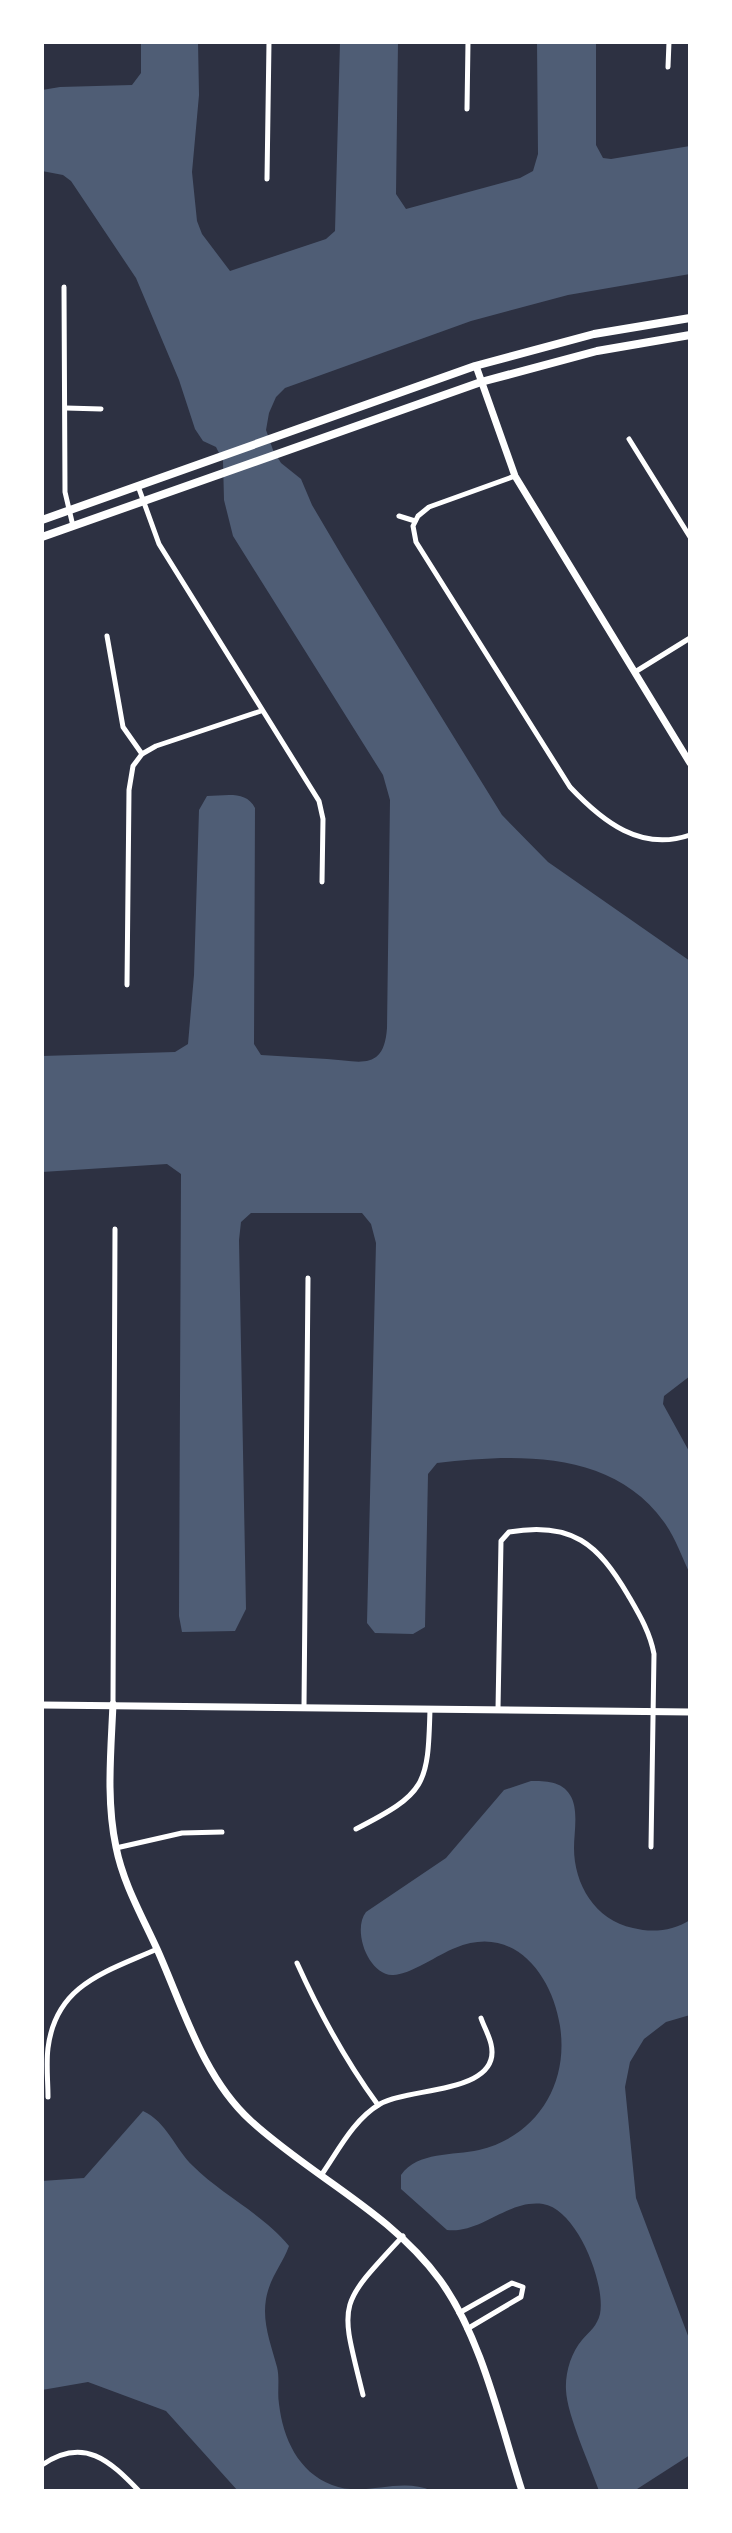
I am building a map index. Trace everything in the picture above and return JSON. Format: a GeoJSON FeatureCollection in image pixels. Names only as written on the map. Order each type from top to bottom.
{"type":"FeatureCollection","features":[{"type":"Feature","properties":{"kind":"main road"},"geometry":{"type":"LineString","coordinates":[[42,520],[476,366],[594,334],[690,318]]}},
{"type":"Feature","properties":{"kind":"main road"},"geometry":{"type":"LineString","coordinates":[[42,537],[481,382],[597,351],[690,335]]}},
{"type":"Feature","properties":{"kind":"street"},"geometry":{"type":"LineString","coordinates":[[267,179],[269,42]]}},
{"type":"Feature","properties":{"kind":"street"},"geometry":{"type":"LineString","coordinates":[[467,108],[468,42]]}},
{"type":"Feature","properties":{"kind":"street"},"geometry":{"type":"LineString","coordinates":[[668,67],[669,42]]}},
{"type":"Feature","properties":{"kind":"street"},"geometry":{"type":"LineString","coordinates":[[64,287],[68,511],[73,526]]}},
{"type":"Feature","properties":{"kind":"street"},"geometry":{"type":"LineString","coordinates":[[476,366],[514,476],[690,763]]}},
{"type":"Feature","properties":{"kind":"street"},"geometry":{"type":"LineString","coordinates":[[66,408],[101,409]]}},
{"type":"Feature","properties":{"kind":"street"},"geometry":{"type":"LineString","coordinates":[[629,439],[690,537]]}},
{"type":"Feature","properties":{"kind":"street"},"geometry":{"type":"LineString","coordinates":[[514,476],[429,507],[415,521],[413,534],[416,542],[570,787],[600,815],[635,837],[663,841],[690,835]]}},
{"type":"Feature","properties":{"kind":"street"},"geometry":{"type":"LineString","coordinates":[[138,486],[159,544],[319,801],[323,819],[322,882]]}},
{"type":"Feature","properties":{"kind":"street"},"geometry":{"type":"LineString","coordinates":[[399,516],[415,521]]}},
{"type":"Feature","properties":{"kind":"street"},"geometry":{"type":"LineString","coordinates":[[107,636],[123,727],[142,754]]}},
{"type":"Feature","properties":{"kind":"street"},"geometry":{"type":"LineString","coordinates":[[635,673],[690,638]]}},
{"type":"Feature","properties":{"kind":"street"},"geometry":{"type":"LineString","coordinates":[[127,985],[129,790],[133,766],[142,754],[156,746],[261,711]]}},
{"type":"Feature","properties":{"kind":"street"},"geometry":{"type":"LineString","coordinates":[[115,1229],[110,1809],[116,1848],[125,1879],[205,2057],[231,2099],[260,2129],[403,2236],[442,2283],[467,2329],[522,2491]]}},
{"type":"Feature","properties":{"kind":"street"},"geometry":{"type":"LineString","coordinates":[[304,1706],[308,1278]]}},
{"type":"Feature","properties":{"kind":"street"},"geometry":{"type":"LineString","coordinates":[[498,1709],[501,1541],[509,1532],[547,1530],[586,1542],[596,1549],[614,1570],[652,1642],[656,1666],[651,1847]]}},
{"type":"Feature","properties":{"kind":"street"},"geometry":{"type":"LineString","coordinates":[[42,1705],[690,1712]]}},
{"type":"Feature","properties":{"kind":"street"},"geometry":{"type":"LineString","coordinates":[[356,1829],[406,1802],[421,1782],[428,1760],[430,1709]]}},
{"type":"Feature","properties":{"kind":"street"},"geometry":{"type":"LineString","coordinates":[[116,1848],[182,1833],[222,1832]]}},
{"type":"Feature","properties":{"kind":"street"},"geometry":{"type":"LineString","coordinates":[[48,2097],[48,2048],[56,2017],[69,1996],[90,1979],[157,1949]]}},
{"type":"Feature","properties":{"kind":"street"},"geometry":{"type":"LineString","coordinates":[[297,1963],[320,2015],[347,2063],[378,2105]]}},
{"type":"Feature","properties":{"kind":"street"},"geometry":{"type":"LineString","coordinates":[[322,2174],[359,2121],[378,2105],[401,2094],[473,2081],[488,2067],[492,2046],[481,2018]]}},
{"type":"Feature","properties":{"kind":"street"},"geometry":{"type":"LineString","coordinates":[[363,2395],[347,2336],[348,2308],[361,2281],[403,2236]]}},
{"type":"Feature","properties":{"kind":"street"},"geometry":{"type":"LineString","coordinates":[[459,2313],[512,2283],[523,2287],[524,2292],[519,2299],[467,2329]]}},
{"type":"Feature","properties":{"kind":"street"},"geometry":{"type":"LineString","coordinates":[[42,2465],[62,2454],[95,2455],[113,2464],[139,2491]]}},
{"type":"Feature","properties":{"kind":"water"},"geometry":{"type":"Polygon","coordinates":[[[141,42],[198,42],[199,95],[192,172],[197,221],[202,234],[230,271],[326,239],[335,231],[340,42],[398,42],[396,194],[406,209],[520,178],[533,171],[538,154],[537,42],[596,42],[596,145],[603,158],[690,146],[690,274],[568,295],[471,321],[285,388],[276,397],[266,430],[273,450],[281,463],[301,479],[312,505],[345,561],[502,815],[548,862],[690,961],[690,1376],[664,1396],[663,1404],[690,1453],[690,1574],[664,1522],[643,1498],[618,1481],[590,1469],[529,1458],[437,1463],[428,1474],[425,1627],[413,1634],[375,1633],[367,1623],[376,1243],[371,1224],[362,1213],[251,1213],[241,1222],[239,1240],[246,1609],[235,1631],[182,1632],[179,1616],[181,1174],[167,1164],[42,1172],[42,1056],[175,1052],[188,1044],[194,975],[199,810],[207,796],[228,795],[241,796],[255,808],[254,1044],[261,1055],[359,1062],[375,1058],[385,1042],[387,1028],[390,800],[383,775],[233,536],[224,500],[223,461],[216,447],[203,441],[195,429],[179,380],[136,278],[71,181],[63,175],[42,171],[42,90],[132,85],[141,73],[141,42]]]}},
{"type":"Feature","properties":{"kind":"water"},"geometry":{"type":"Polygon","coordinates":[[[531,1781],[558,1784],[570,1795],[575,1814],[574,1848],[578,1875],[589,1898],[598,1909],[620,1924],[640,1930],[670,1929],[690,1920],[690,2015],[666,2022],[644,2039],[630,2062],[625,2087],[636,2198],[690,2341],[690,2455],[634,2491],[599,2491],[567,2400],[570,2364],[578,2345],[597,2322],[601,2301],[594,2267],[578,2233],[555,2209],[543,2204],[518,2207],[471,2227],[447,2230],[401,2189],[401,2175],[408,2167],[426,2158],[479,2150],[500,2143],[532,2120],[545,2104],[554,2087],[561,2047],[560,2026],[549,1989],[527,1959],[512,1948],[495,1942],[476,1942],[455,1948],[415,1968],[392,1975],[383,1973],[376,1967],[362,1940],[362,1920],[366,1912],[446,1858],[504,1790],[531,1781]]]}},
{"type":"Feature","properties":{"kind":"water"},"geometry":{"type":"Polygon","coordinates":[[[143,2111],[165,2129],[193,2166],[267,2224],[289,2246],[268,2291],[265,2317],[278,2372],[281,2417],[289,2441],[301,2463],[320,2479],[344,2488],[408,2486],[432,2491],[238,2491],[166,2411],[88,2382],[42,2390],[42,2181],[84,2178],[143,2111]]]}}]}
